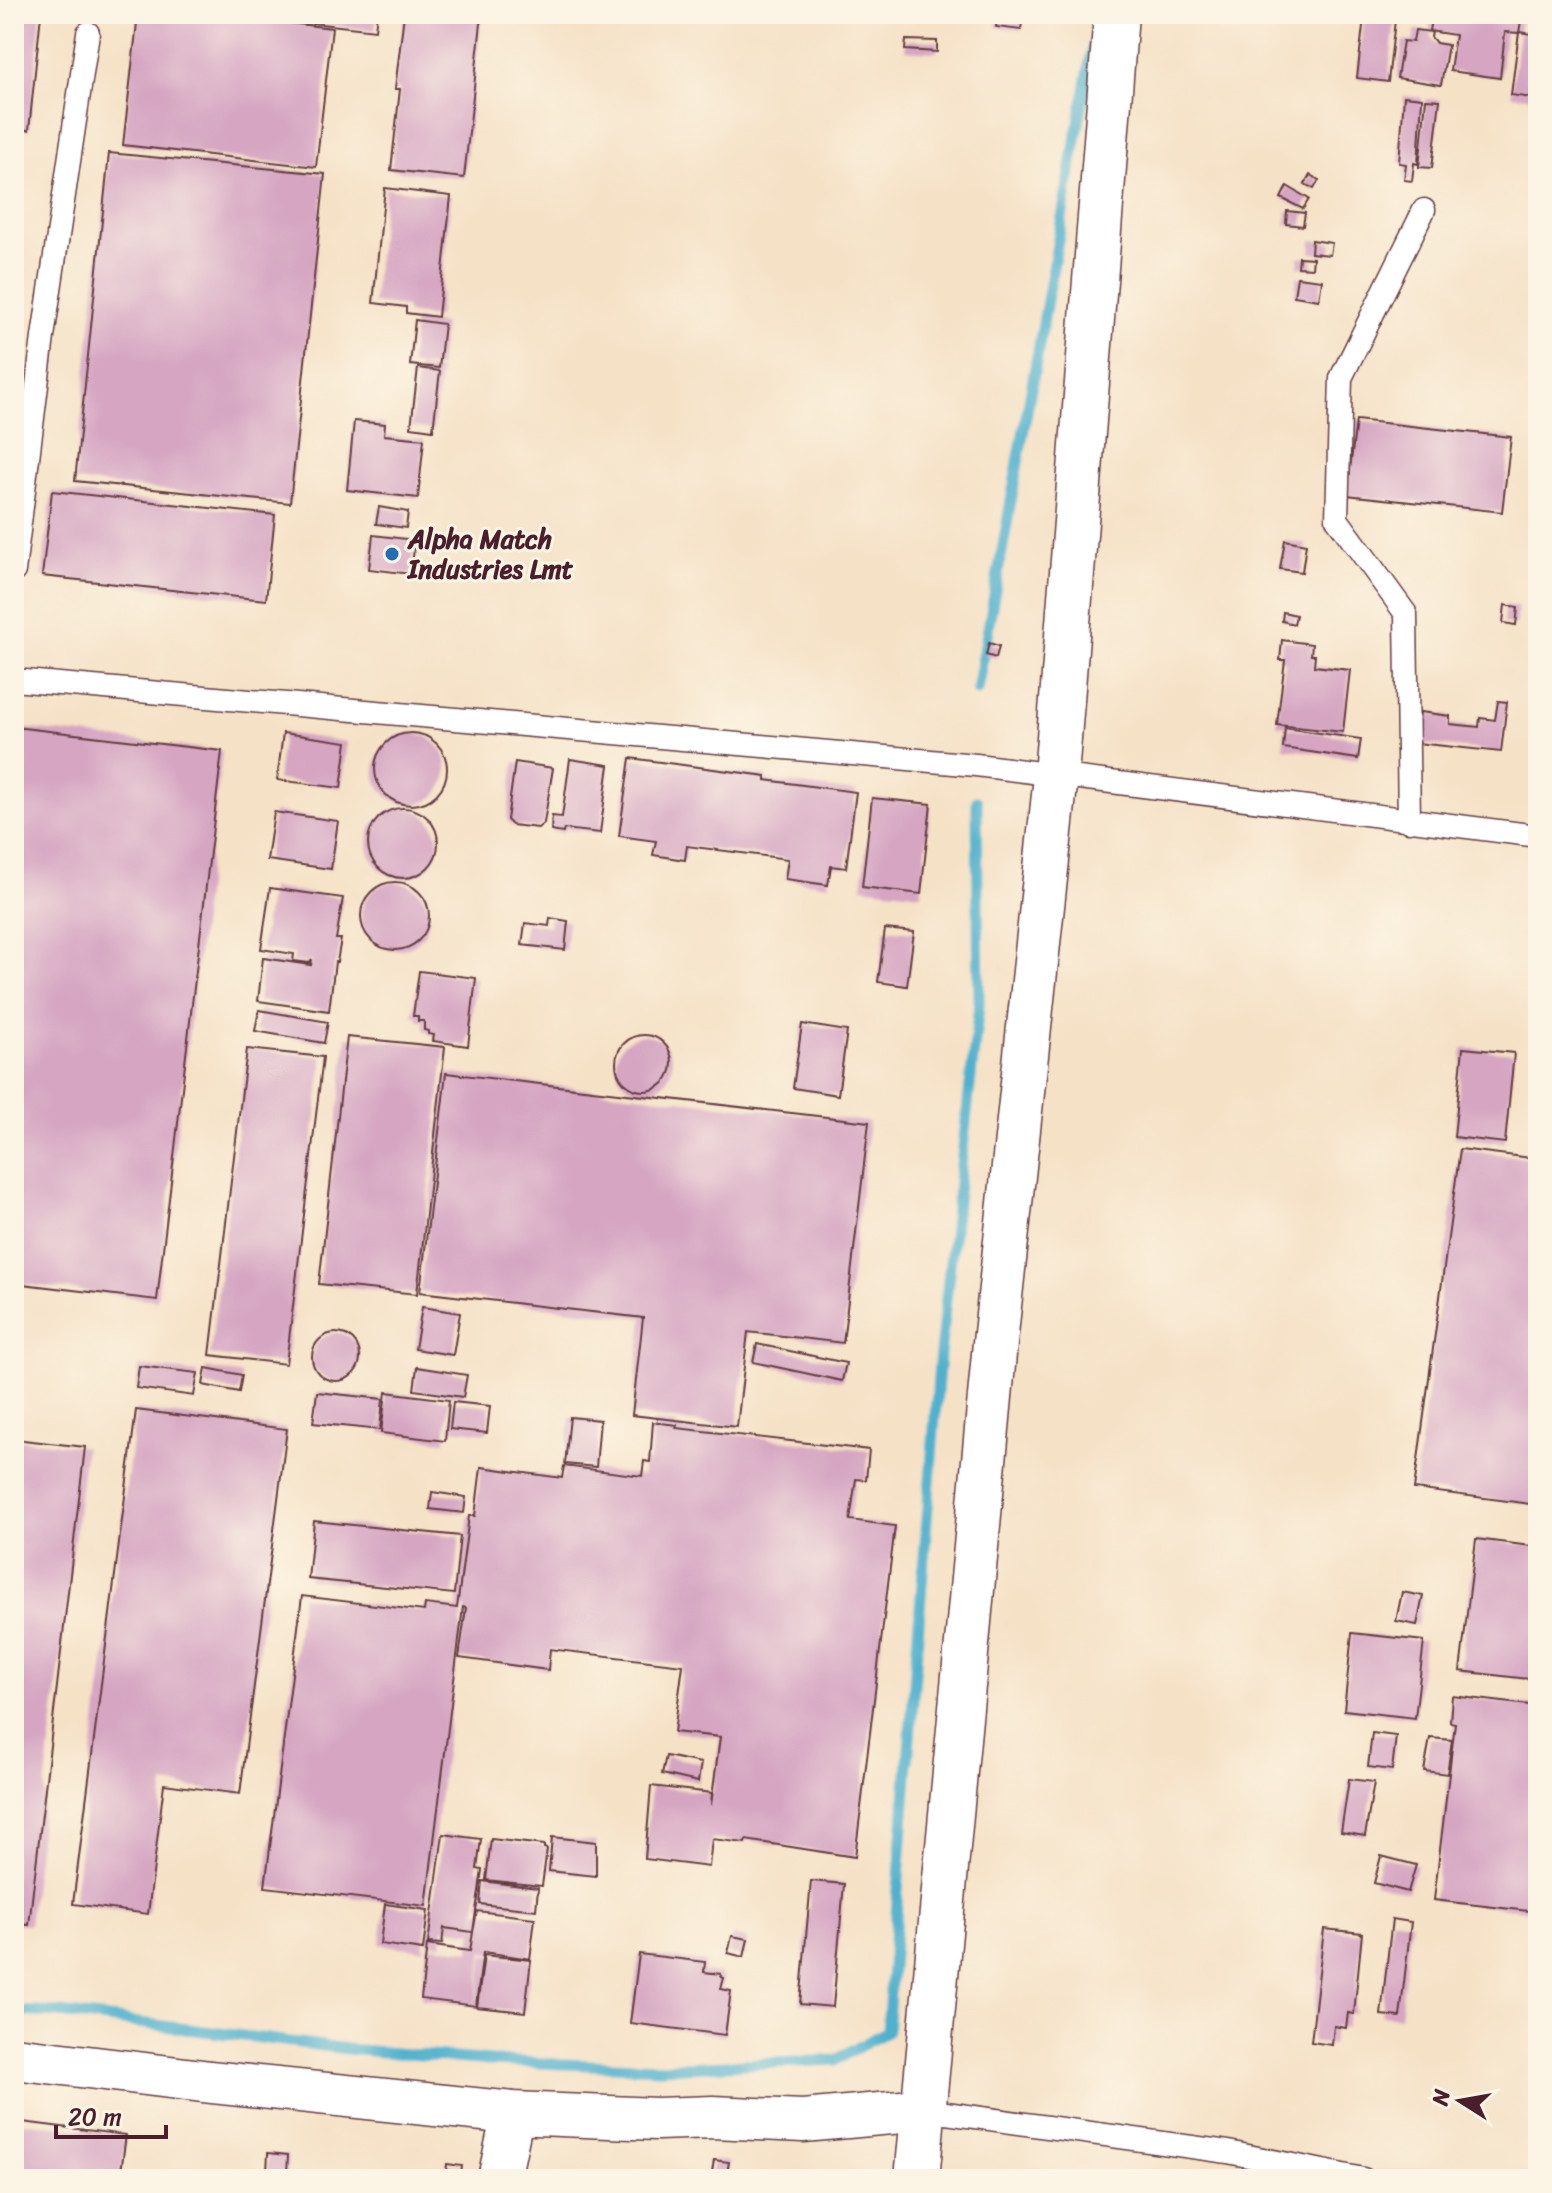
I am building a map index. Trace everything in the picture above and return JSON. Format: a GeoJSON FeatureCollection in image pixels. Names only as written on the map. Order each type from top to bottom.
{"type":"FeatureCollection","features":[{"type":"Feature","properties":{"kind":"street"},"geometry":{"type":"LineString","coordinates":[[917,2179],[995,1343],[1056,776],[1116,14]]}},
{"type":"Feature","properties":{"kind":"street"},"geometry":{"type":"LineString","coordinates":[[14,2058],[227,2084],[513,2113],[803,2121],[924,2110]]}},
{"type":"Feature","properties":{"kind":"street"},"geometry":{"type":"LineString","coordinates":[[499,2179],[513,2113]]}},
{"type":"Feature","properties":{"kind":"lane"},"geometry":{"type":"LineString","coordinates":[[14,571],[43,337],[88,33]]}},
{"type":"Feature","properties":{"kind":"lane"},"geometry":{"type":"LineString","coordinates":[[1409,821],[1406,614],[1337,519],[1341,378],[1424,210]]}},
{"type":"Feature","properties":{"kind":"lane"},"geometry":{"type":"LineString","coordinates":[[14,680],[976,765],[1538,836]]}},
{"type":"Feature","properties":{"kind":"lane"},"geometry":{"type":"LineString","coordinates":[[924,2110],[1228,2152],[1363,2179]]}},
{"type":"Feature","properties":{"kind":"building"},"geometry":{"type":"Polygon","coordinates":[[[14,14],[41,14],[29,130],[14,129],[14,14]]]}},
{"type":"Feature","properties":{"kind":"building"},"geometry":{"type":"Polygon","coordinates":[[[138,14],[210,14],[332,28],[316,167],[123,145],[138,14]]]}},
{"type":"Feature","properties":{"kind":"building"},"geometry":{"type":"Polygon","coordinates":[[[249,14],[377,14],[375,30],[249,14]]]}},
{"type":"Feature","properties":{"kind":"building"},"geometry":{"type":"Polygon","coordinates":[[[404,14],[482,14],[464,178],[391,170],[400,89],[395,89],[404,14]]]}},
{"type":"Feature","properties":{"kind":"building"},"geometry":{"type":"Polygon","coordinates":[[[998,14],[1023,14],[1021,30],[996,27],[998,14]]]}},
{"type":"Feature","properties":{"kind":"building"},"geometry":{"type":"Polygon","coordinates":[[[1432,14],[1522,14],[1519,33],[1505,32],[1500,78],[1450,71],[1455,35],[1429,31],[1432,14]]]}},
{"type":"Feature","properties":{"kind":"building"},"geometry":{"type":"Polygon","coordinates":[[[1364,17],[1395,20],[1388,82],[1357,78],[1364,17]]]}},
{"type":"Feature","properties":{"kind":"building"},"geometry":{"type":"Polygon","coordinates":[[[1415,30],[1432,32],[1431,37],[1436,43],[1448,45],[1441,85],[1397,78],[1403,41],[1413,42],[1415,30]]]}},
{"type":"Feature","properties":{"kind":"building"},"geometry":{"type":"Polygon","coordinates":[[[1519,32],[1538,35],[1538,99],[1511,95],[1519,32]]]}},
{"type":"Feature","properties":{"kind":"building"},"geometry":{"type":"Polygon","coordinates":[[[906,40],[937,41],[937,52],[905,50],[906,40]]]}},
{"type":"Feature","properties":{"kind":"building"},"geometry":{"type":"Polygon","coordinates":[[[1404,96],[1422,98],[1418,164],[1414,163],[1412,181],[1404,180],[1406,164],[1399,163],[1404,96]]]}},
{"type":"Feature","properties":{"kind":"building"},"geometry":{"type":"Polygon","coordinates":[[[1426,99],[1440,100],[1432,168],[1419,167],[1426,99]]]}},
{"type":"Feature","properties":{"kind":"building"},"geometry":{"type":"Polygon","coordinates":[[[109,153],[325,174],[290,503],[75,481],[109,153]]]}},
{"type":"Feature","properties":{"kind":"building"},"geometry":{"type":"Polygon","coordinates":[[[1310,175],[1319,180],[1314,189],[1305,184],[1310,175]]]}},
{"type":"Feature","properties":{"kind":"building"},"geometry":{"type":"Polygon","coordinates":[[[1287,186],[1309,199],[1303,209],[1281,198],[1287,186]]]}},
{"type":"Feature","properties":{"kind":"building"},"geometry":{"type":"Polygon","coordinates":[[[385,188],[451,196],[438,317],[406,313],[406,307],[373,303],[385,188]]]}},
{"type":"Feature","properties":{"kind":"building"},"geometry":{"type":"Polygon","coordinates":[[[1287,211],[1305,213],[1303,226],[1286,224],[1287,211]]]}},
{"type":"Feature","properties":{"kind":"building"},"geometry":{"type":"Polygon","coordinates":[[[1312,240],[1332,243],[1330,255],[1311,253],[1312,240]]]}},
{"type":"Feature","properties":{"kind":"building"},"geometry":{"type":"Polygon","coordinates":[[[1299,257],[1313,258],[1312,268],[1298,267],[1299,257]]]}},
{"type":"Feature","properties":{"kind":"building"},"geometry":{"type":"Polygon","coordinates":[[[1297,277],[1322,280],[1319,300],[1294,296],[1297,277]]]}},
{"type":"Feature","properties":{"kind":"building"},"geometry":{"type":"Polygon","coordinates":[[[415,320],[444,324],[439,368],[410,365],[415,320]]]}},
{"type":"Feature","properties":{"kind":"building"},"geometry":{"type":"Polygon","coordinates":[[[418,368],[440,371],[433,430],[411,427],[418,368]]]}},
{"type":"Feature","properties":{"kind":"building"},"geometry":{"type":"Polygon","coordinates":[[[1356,420],[1511,437],[1502,512],[1347,495],[1356,420]]]}},
{"type":"Feature","properties":{"kind":"building"},"geometry":{"type":"Polygon","coordinates":[[[354,421],[385,424],[384,435],[424,439],[418,498],[347,490],[354,421]]]}},
{"type":"Feature","properties":{"kind":"building"},"geometry":{"type":"Polygon","coordinates":[[[52,491],[275,515],[266,600],[42,576],[52,491]]]}},
{"type":"Feature","properties":{"kind":"building"},"geometry":{"type":"Polygon","coordinates":[[[379,507],[408,512],[406,528],[376,524],[379,507]]]}},
{"type":"Feature","properties":{"kind":"building","name":"Alpha Match Industries Lmt"},"geometry":{"type":"Polygon","coordinates":[[[373,535],[415,540],[411,574],[369,569],[373,535]]]}},
{"type":"Feature","properties":{"kind":"building"},"geometry":{"type":"Polygon","coordinates":[[[1285,540],[1306,544],[1302,572],[1280,569],[1285,540]]]}},
{"type":"Feature","properties":{"kind":"building"},"geometry":{"type":"Polygon","coordinates":[[[1505,605],[1518,607],[1516,625],[1503,623],[1505,605]]]}},
{"type":"Feature","properties":{"kind":"building"},"geometry":{"type":"Polygon","coordinates":[[[1283,612],[1296,615],[1294,624],[1282,621],[1283,612]]]}},
{"type":"Feature","properties":{"kind":"building"},"geometry":{"type":"Polygon","coordinates":[[[1282,640],[1312,644],[1314,666],[1350,670],[1343,732],[1277,725],[1285,660],[1280,660],[1282,640]]]}},
{"type":"Feature","properties":{"kind":"building"},"geometry":{"type":"Polygon","coordinates":[[[989,643],[999,646],[996,658],[986,655],[989,643]]]}},
{"type":"Feature","properties":{"kind":"building"},"geometry":{"type":"Polygon","coordinates":[[[1498,701],[1507,702],[1501,752],[1417,743],[1420,712],[1450,716],[1450,724],[1479,727],[1480,718],[1495,720],[1498,701]]]}},
{"type":"Feature","properties":{"kind":"building"},"geometry":{"type":"Polygon","coordinates":[[[14,727],[222,751],[157,1300],[14,1283],[14,727]]]}},
{"type":"Feature","properties":{"kind":"building"},"geometry":{"type":"Polygon","coordinates":[[[1285,728],[1361,739],[1358,759],[1283,748],[1285,728]]]}},
{"type":"Feature","properties":{"kind":"building"},"geometry":{"type":"Polygon","coordinates":[[[283,733],[347,742],[341,788],[277,780],[283,733]]]}},
{"type":"Feature","properties":{"kind":"building"},"geometry":{"type":"Polygon","coordinates":[[[411,733],[431,739],[441,749],[447,769],[441,789],[431,799],[411,805],[391,799],[381,789],[375,769],[381,749],[391,739],[411,733]]]}},
{"type":"Feature","properties":{"kind":"building"},"geometry":{"type":"Polygon","coordinates":[[[630,758],[766,776],[766,780],[856,792],[846,868],[831,866],[828,885],[785,879],[788,859],[687,846],[685,860],[653,855],[656,841],[619,836],[630,758]]]}},
{"type":"Feature","properties":{"kind":"building"},"geometry":{"type":"Polygon","coordinates":[[[570,759],[609,765],[600,833],[564,829],[563,833],[551,831],[552,816],[562,817],[570,759]]]}},
{"type":"Feature","properties":{"kind":"building"},"geometry":{"type":"Polygon","coordinates":[[[515,762],[553,768],[544,823],[538,828],[512,825],[507,820],[515,762]]]}},
{"type":"Feature","properties":{"kind":"building"},"geometry":{"type":"Polygon","coordinates":[[[872,798],[931,804],[921,894],[862,887],[872,798]]]}},
{"type":"Feature","properties":{"kind":"building"},"geometry":{"type":"Polygon","coordinates":[[[403,808],[428,818],[438,843],[428,868],[403,878],[378,868],[368,843],[378,818],[403,808]]]}},
{"type":"Feature","properties":{"kind":"building"},"geometry":{"type":"Polygon","coordinates":[[[274,812],[338,821],[331,869],[267,860],[274,812]]]}},
{"type":"Feature","properties":{"kind":"building"},"geometry":{"type":"Polygon","coordinates":[[[388,882],[402,882],[414,887],[424,897],[429,916],[424,935],[414,945],[402,950],[388,950],[376,945],[366,935],[361,923],[361,909],[366,897],[376,887],[388,882]]]}},
{"type":"Feature","properties":{"kind":"building"},"geometry":{"type":"Polygon","coordinates":[[[270,888],[343,898],[336,939],[341,939],[329,1011],[258,1001],[263,958],[311,965],[312,959],[309,963],[293,961],[294,954],[261,949],[270,888]]]}},
{"type":"Feature","properties":{"kind":"building"},"geometry":{"type":"Polygon","coordinates":[[[550,918],[568,921],[565,950],[522,945],[525,923],[549,926],[550,918]]]}},
{"type":"Feature","properties":{"kind":"building"},"geometry":{"type":"Polygon","coordinates":[[[885,929],[914,932],[907,986],[878,982],[885,929]]]}},
{"type":"Feature","properties":{"kind":"building"},"geometry":{"type":"Polygon","coordinates":[[[419,971],[476,978],[468,1046],[433,1041],[434,1035],[424,1030],[424,1021],[418,1021],[418,1016],[413,1016],[419,971]]]}},
{"type":"Feature","properties":{"kind":"building"},"geometry":{"type":"Polygon","coordinates":[[[259,1010],[328,1022],[324,1043],[255,1031],[259,1010]]]}},
{"type":"Feature","properties":{"kind":"building"},"geometry":{"type":"Polygon","coordinates":[[[802,1024],[847,1031],[838,1095],[793,1088],[802,1024]]]}},
{"type":"Feature","properties":{"kind":"building"},"geometry":{"type":"Polygon","coordinates":[[[644,1035],[663,1044],[672,1063],[663,1082],[644,1091],[625,1082],[616,1063],[625,1044],[644,1035]]]}},
{"type":"Feature","properties":{"kind":"building"},"geometry":{"type":"Polygon","coordinates":[[[347,1037],[445,1047],[417,1294],[319,1284],[347,1037]]]}},
{"type":"Feature","properties":{"kind":"building"},"geometry":{"type":"Polygon","coordinates":[[[1463,1048],[1514,1053],[1505,1143],[1454,1137],[1463,1048]]]}},
{"type":"Feature","properties":{"kind":"building"},"geometry":{"type":"Polygon","coordinates":[[[247,1049],[323,1057],[286,1364],[210,1355],[247,1049]]]}},
{"type":"Feature","properties":{"kind":"building"},"geometry":{"type":"Polygon","coordinates":[[[446,1073],[869,1122],[843,1343],[748,1332],[737,1427],[632,1415],[643,1318],[420,1292],[446,1073]]]}},
{"type":"Feature","properties":{"kind":"building"},"geometry":{"type":"Polygon","coordinates":[[[1460,1149],[1538,1159],[1538,1505],[1414,1489],[1460,1149]]]}},
{"type":"Feature","properties":{"kind":"building"},"geometry":{"type":"Polygon","coordinates":[[[422,1307],[460,1313],[453,1355],[415,1349],[422,1307]]]}},
{"type":"Feature","properties":{"kind":"building"},"geometry":{"type":"Polygon","coordinates":[[[336,1333],[353,1340],[360,1357],[353,1374],[336,1381],[319,1374],[312,1357],[319,1340],[336,1333]]]}},
{"type":"Feature","properties":{"kind":"building"},"geometry":{"type":"Polygon","coordinates":[[[757,1344],[846,1363],[842,1381],[753,1362],[757,1344]]]}},
{"type":"Feature","properties":{"kind":"building"},"geometry":{"type":"Polygon","coordinates":[[[14,1364],[22,1365],[16,1420],[14,1420],[14,1364]]]}},
{"type":"Feature","properties":{"kind":"building"},"geometry":{"type":"Polygon","coordinates":[[[139,1366],[198,1373],[194,1396],[136,1388],[139,1366]]]}},
{"type":"Feature","properties":{"kind":"building"},"geometry":{"type":"Polygon","coordinates":[[[417,1367],[467,1375],[463,1397],[414,1390],[417,1367]]]}},
{"type":"Feature","properties":{"kind":"building"},"geometry":{"type":"Polygon","coordinates":[[[206,1368],[242,1375],[239,1392],[203,1385],[206,1368]]]}},
{"type":"Feature","properties":{"kind":"building"},"geometry":{"type":"Polygon","coordinates":[[[317,1392],[383,1399],[380,1430],[313,1423],[317,1392]]]}},
{"type":"Feature","properties":{"kind":"building"},"geometry":{"type":"Polygon","coordinates":[[[386,1392],[449,1400],[445,1441],[381,1433],[386,1392]]]}},
{"type":"Feature","properties":{"kind":"building"},"geometry":{"type":"Polygon","coordinates":[[[453,1402],[490,1406],[487,1433],[450,1429],[453,1402]]]}},
{"type":"Feature","properties":{"kind":"building"},"geometry":{"type":"Polygon","coordinates":[[[136,1410],[287,1429],[240,1794],[164,1784],[148,1914],[73,1904],[136,1410]]]}},
{"type":"Feature","properties":{"kind":"building"},"geometry":{"type":"Polygon","coordinates":[[[570,1417],[600,1420],[596,1467],[565,1464],[570,1417]]]}},
{"type":"Feature","properties":{"kind":"building"},"geometry":{"type":"Polygon","coordinates":[[[653,1422],[677,1425],[676,1428],[869,1450],[866,1480],[856,1479],[850,1520],[895,1526],[855,1857],[746,1840],[745,1843],[712,1839],[709,1867],[645,1859],[651,1786],[712,1793],[711,1805],[720,1737],[674,1732],[683,1665],[550,1649],[548,1670],[459,1658],[466,1608],[463,1607],[426,1906],[265,1887],[302,1596],[424,1611],[425,1604],[457,1608],[469,1516],[475,1516],[481,1467],[562,1478],[564,1466],[642,1476],[644,1461],[650,1462],[653,1422]]]}},
{"type":"Feature","properties":{"kind":"building"},"geometry":{"type":"Polygon","coordinates":[[[14,1439],[85,1447],[29,1925],[14,1923],[14,1439]]]}},
{"type":"Feature","properties":{"kind":"building"},"geometry":{"type":"Polygon","coordinates":[[[432,1492],[466,1497],[464,1513],[430,1509],[432,1492]]]}},
{"type":"Feature","properties":{"kind":"building"},"geometry":{"type":"Polygon","coordinates":[[[314,1521],[460,1536],[454,1594],[308,1579],[314,1521]]]}},
{"type":"Feature","properties":{"kind":"building"},"geometry":{"type":"Polygon","coordinates":[[[1476,1539],[1538,1547],[1538,1680],[1460,1671],[1476,1539]]]}},
{"type":"Feature","properties":{"kind":"building"},"geometry":{"type":"Polygon","coordinates":[[[1402,1592],[1423,1596],[1417,1625],[1396,1621],[1402,1592]]]}},
{"type":"Feature","properties":{"kind":"building"},"geometry":{"type":"Polygon","coordinates":[[[1352,1633],[1424,1641],[1415,1718],[1344,1710],[1352,1633]]]}},
{"type":"Feature","properties":{"kind":"building"},"geometry":{"type":"Polygon","coordinates":[[[1452,1696],[1538,1706],[1538,1912],[1434,1900],[1455,1723],[1450,1722],[1452,1696]]]}},
{"type":"Feature","properties":{"kind":"building"},"geometry":{"type":"Polygon","coordinates":[[[1372,1733],[1396,1736],[1392,1770],[1368,1767],[1372,1733]]]}},
{"type":"Feature","properties":{"kind":"building"},"geometry":{"type":"Polygon","coordinates":[[[1430,1738],[1452,1740],[1447,1774],[1424,1771],[1430,1738]]]}},
{"type":"Feature","properties":{"kind":"building"},"geometry":{"type":"Polygon","coordinates":[[[666,1756],[701,1763],[698,1782],[662,1774],[666,1756]]]}},
{"type":"Feature","properties":{"kind":"building"},"geometry":{"type":"Polygon","coordinates":[[[1349,1779],[1374,1782],[1365,1836],[1341,1832],[1349,1779]]]}},
{"type":"Feature","properties":{"kind":"building"},"geometry":{"type":"Polygon","coordinates":[[[443,1834],[481,1839],[477,1869],[482,1870],[473,1932],[444,1928],[442,1944],[428,1943],[443,1834]]]}},
{"type":"Feature","properties":{"kind":"building"},"geometry":{"type":"Polygon","coordinates":[[[552,1837],[596,1842],[596,1876],[549,1871],[552,1837]]]}},
{"type":"Feature","properties":{"kind":"building"},"geometry":{"type":"Polygon","coordinates":[[[491,1839],[544,1845],[547,1849],[542,1886],[486,1880],[491,1839]]]}},
{"type":"Feature","properties":{"kind":"building"},"geometry":{"type":"Polygon","coordinates":[[[1381,1856],[1416,1865],[1408,1892],[1374,1883],[1381,1856]]]}},
{"type":"Feature","properties":{"kind":"building"},"geometry":{"type":"Polygon","coordinates":[[[482,1881],[538,1888],[536,1910],[480,1904],[482,1881]]]}},
{"type":"Feature","properties":{"kind":"building"},"geometry":{"type":"Polygon","coordinates":[[[811,1881],[844,1884],[833,2007],[800,2004],[811,1881]]]}},
{"type":"Feature","properties":{"kind":"building"},"geometry":{"type":"Polygon","coordinates":[[[385,1904],[428,1910],[423,1950],[380,1944],[385,1904]]]}},
{"type":"Feature","properties":{"kind":"building"},"geometry":{"type":"Polygon","coordinates":[[[477,1911],[535,1918],[530,1959],[483,1952],[476,2006],[421,1999],[427,1945],[470,1951],[477,1911]]]}},
{"type":"Feature","properties":{"kind":"building"},"geometry":{"type":"Polygon","coordinates":[[[1392,1919],[1411,1922],[1400,2017],[1381,2015],[1392,1919]]]}},
{"type":"Feature","properties":{"kind":"building"},"geometry":{"type":"Polygon","coordinates":[[[1324,1929],[1362,1933],[1354,2014],[1348,2013],[1346,2028],[1334,2026],[1332,2045],[1311,2042],[1324,1929]]]}},
{"type":"Feature","properties":{"kind":"building"},"geometry":{"type":"Polygon","coordinates":[[[732,1936],[748,1939],[744,1957],[728,1953],[732,1936]]]}},
{"type":"Feature","properties":{"kind":"building"},"geometry":{"type":"Polygon","coordinates":[[[639,1954],[705,1962],[704,1972],[721,1974],[724,1978],[721,1989],[731,1991],[725,2035],[630,2023],[639,1954]]]}},
{"type":"Feature","properties":{"kind":"building"},"geometry":{"type":"Polygon","coordinates":[[[484,1955],[531,1960],[525,2012],[477,2007],[484,1955]]]}},
{"type":"Feature","properties":{"kind":"building"},"geometry":{"type":"Polygon","coordinates":[[[14,2121],[126,2135],[120,2179],[14,2179],[14,2121]]]}},
{"type":"Feature","properties":{"kind":"building"},"geometry":{"type":"Polygon","coordinates":[[[268,2153],[288,2155],[287,2173],[267,2171],[268,2153]]]}},
{"type":"Feature","properties":{"kind":"building"},"geometry":{"type":"Polygon","coordinates":[[[714,2160],[729,2162],[726,2179],[711,2179],[714,2160]]]}},
{"type":"Feature","properties":{"kind":"building"},"geometry":{"type":"Polygon","coordinates":[[[447,2164],[462,2166],[460,2179],[445,2179],[447,2164]]]}},
{"type":"Feature","properties":{"kind":"waterway"},"geometry":{"type":"LineString","coordinates":[[977,690],[1093,45]]}},
{"type":"Feature","properties":{"kind":"waterway"},"geometry":{"type":"LineString","coordinates":[[14,2011],[60,2013],[347,2049],[491,2061],[661,2068],[836,2060],[887,2031],[940,1353],[979,1005],[977,801]]}},
{"type":"Feature","properties":{"kind":"place","name":"Alpha Match Industries Lmt"},"geometry":{"type":"Point","coordinates":[392,554]}}]}
